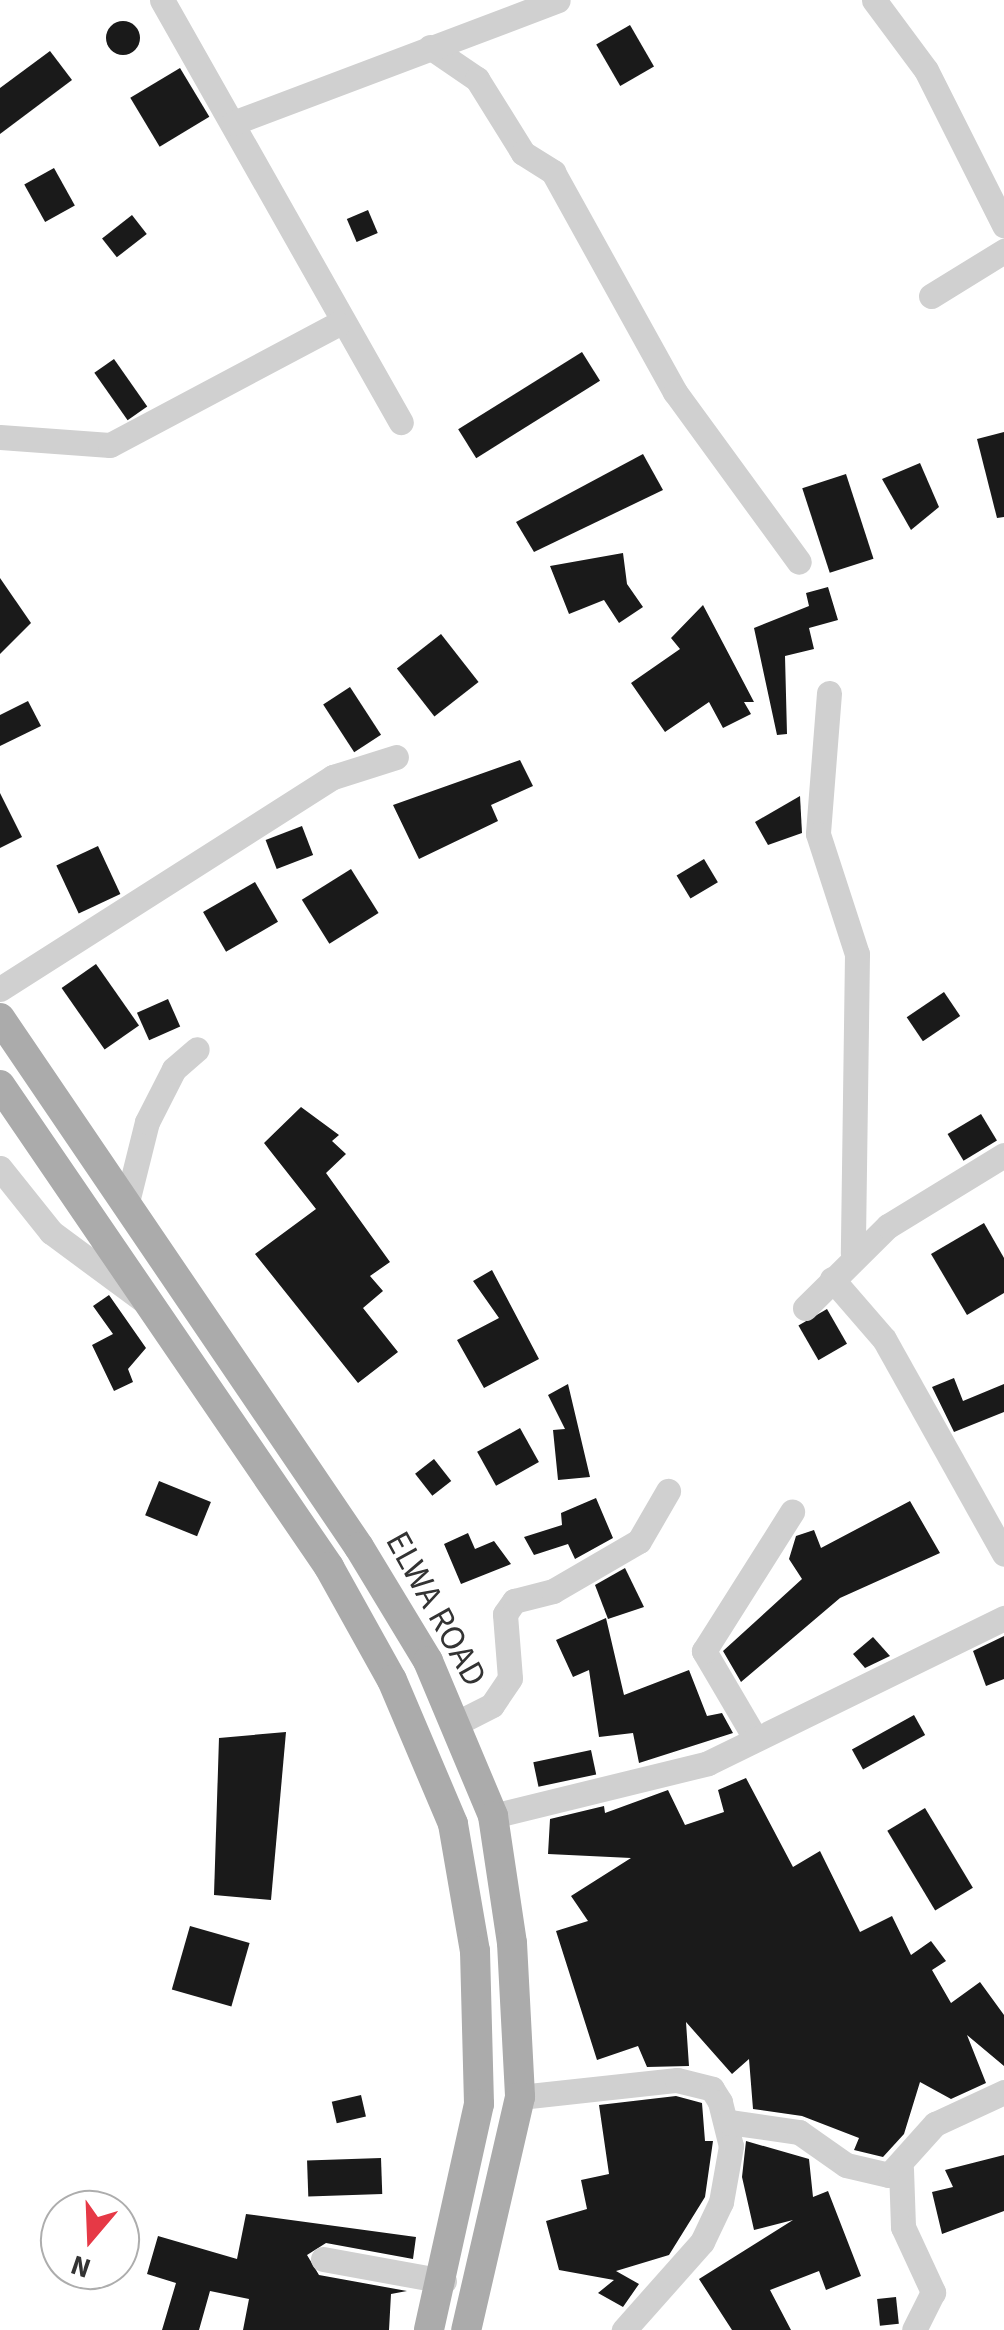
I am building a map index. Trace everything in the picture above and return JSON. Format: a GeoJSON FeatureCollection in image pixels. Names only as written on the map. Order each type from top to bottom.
{"type":"FeatureCollection","features":[{"type":"Feature","properties":{"kind":"main road","name":"ELWA ROAD"},"geometry":{"type":"LineString","coordinates":[[0,1018],[359,1546],[456,1723],[493,1816],[512,1943],[520,2098],[466,2330]]}},
{"type":"Feature","properties":{"kind":"main road","name":"ELWA ROAD"},"geometry":{"type":"LineString","coordinates":[[0,1085],[329,1567],[392,1680],[453,1824],[481,2038],[469,2177],[429,2330]]}},
{"type":"Feature","properties":{"kind":"street"},"geometry":{"type":"LineString","coordinates":[[162,0],[338,324],[401,422]]}},
{"type":"Feature","properties":{"kind":"street"},"geometry":{"type":"LineString","coordinates":[[232,123],[558,0]]}},
{"type":"Feature","properties":{"kind":"street"},"geometry":{"type":"LineString","coordinates":[[874,0],[926,70],[1004,225]]}},
{"type":"Feature","properties":{"kind":"street"},"geometry":{"type":"LineString","coordinates":[[430,47],[477,79],[523,153],[552,172],[675,392],[800,562]]}},
{"type":"Feature","properties":{"kind":"street"},"geometry":{"type":"LineString","coordinates":[[931,296],[1004,251]]}},
{"type":"Feature","properties":{"kind":"street"},"geometry":{"type":"LineString","coordinates":[[1,433],[110,445],[338,324]]}},
{"type":"Feature","properties":{"kind":"street"},"geometry":{"type":"LineString","coordinates":[[829,693],[818,834],[857,954],[853,1254]]}},
{"type":"Feature","properties":{"kind":"street"},"geometry":{"type":"LineString","coordinates":[[0,988],[333,777],[396,757]]}},
{"type":"Feature","properties":{"kind":"street"},"geometry":{"type":"LineString","coordinates":[[127,1202],[148,1122],[174,1069],[197,1049]]}},
{"type":"Feature","properties":{"kind":"street"},"geometry":{"type":"LineString","coordinates":[[805,1308],[853,1254],[1004,1156]]}},
{"type":"Feature","properties":{"kind":"street"},"geometry":{"type":"LineString","coordinates":[[0,1168],[52,1232],[148,1302]]}},
{"type":"Feature","properties":{"kind":"street"},"geometry":{"type":"LineString","coordinates":[[832,1279],[884,1339],[1004,1554]]}},
{"type":"Feature","properties":{"kind":"street"},"geometry":{"type":"LineString","coordinates":[[456,1723],[492,1705],[510,1678],[504,1614],[514,1601],[552,1591],[639,1541],[668,1491]]}},
{"type":"Feature","properties":{"kind":"street"},"geometry":{"type":"LineString","coordinates":[[755,1738],[704,1651],[792,1512]]}},
{"type":"Feature","properties":{"kind":"street"},"geometry":{"type":"LineString","coordinates":[[493,1816],[708,1763],[1004,1618]]}},
{"type":"Feature","properties":{"kind":"street"},"geometry":{"type":"LineString","coordinates":[[520,2098],[696,2081],[712,2089],[729,2122],[727,2176],[702,2242],[624,2330]]}},
{"type":"Feature","properties":{"kind":"street"},"geometry":{"type":"LineString","coordinates":[[914,2330],[932,2292],[902,2227],[901,2170],[935,2124],[1004,2092]]}},
{"type":"Feature","properties":{"kind":"street"},"geometry":{"type":"LineString","coordinates":[[729,2122],[799,2132],[866,2174],[901,2170]]}},
{"type":"Feature","properties":{"kind":"street"},"geometry":{"type":"LineString","coordinates":[[322,2259],[444,2281]]}},
{"type":"Feature","properties":{"kind":"building"},"geometry":{"type":"Polygon","coordinates":[[[123,21],[135,26],[140,38],[135,50],[123,55],[111,50],[106,38],[111,26],[123,21]]]}},
{"type":"Feature","properties":{"kind":"building"},"geometry":{"type":"Polygon","coordinates":[[[630,25],[654,67],[620,86],[596,44],[630,25]]]}},
{"type":"Feature","properties":{"kind":"building"},"geometry":{"type":"Polygon","coordinates":[[[50,51],[72,80],[0,134],[0,88],[50,51]]]}},
{"type":"Feature","properties":{"kind":"building"},"geometry":{"type":"Polygon","coordinates":[[[180,68],[209,117],[160,147],[130,98],[180,68]]]}},
{"type":"Feature","properties":{"kind":"building"},"geometry":{"type":"Polygon","coordinates":[[[54,168],[75,206],[45,222],[24,184],[54,168]]]}},
{"type":"Feature","properties":{"kind":"building"},"geometry":{"type":"Polygon","coordinates":[[[368,210],[378,233],[357,242],[347,219],[368,210]]]}},
{"type":"Feature","properties":{"kind":"building"},"geometry":{"type":"Polygon","coordinates":[[[132,215],[147,234],[117,257],[102,238],[132,215]]]}},
{"type":"Feature","properties":{"kind":"building"},"geometry":{"type":"Polygon","coordinates":[[[582,352],[600,381],[476,458],[458,429],[582,352]]]}},
{"type":"Feature","properties":{"kind":"building"},"geometry":{"type":"Polygon","coordinates":[[[114,359],[147,407],[128,420],[94,373],[114,359]]]}},
{"type":"Feature","properties":{"kind":"building"},"geometry":{"type":"Polygon","coordinates":[[[1004,432],[1004,517],[997,518],[977,439],[1004,432]]]}},
{"type":"Feature","properties":{"kind":"building"},"geometry":{"type":"Polygon","coordinates":[[[643,454],[663,490],[534,552],[516,522],[643,454]]]}},
{"type":"Feature","properties":{"kind":"building"},"geometry":{"type":"Polygon","coordinates":[[[920,463],[939,507],[911,530],[882,479],[920,463]]]}},
{"type":"Feature","properties":{"kind":"building"},"geometry":{"type":"Polygon","coordinates":[[[846,474],[874,559],[830,573],[802,488],[846,474]]]}},
{"type":"Feature","properties":{"kind":"building"},"geometry":{"type":"Polygon","coordinates":[[[623,553],[627,584],[643,607],[619,623],[604,600],[569,614],[550,566],[623,553]]]}},
{"type":"Feature","properties":{"kind":"building"},"geometry":{"type":"Polygon","coordinates":[[[0,578],[31,623],[0,654],[0,578]]]}},
{"type":"Feature","properties":{"kind":"building"},"geometry":{"type":"Polygon","coordinates":[[[828,587],[838,620],[809,628],[814,649],[785,656],[787,734],[777,735],[754,628],[809,606],[806,593],[828,587]]]}},
{"type":"Feature","properties":{"kind":"building"},"geometry":{"type":"Polygon","coordinates":[[[703,605],[754,702],[744,702],[751,714],[723,728],[709,702],[665,732],[631,683],[680,649],[671,638],[703,605]]]}},
{"type":"Feature","properties":{"kind":"building"},"geometry":{"type":"Polygon","coordinates":[[[441,634],[479,682],[434,717],[397,668],[441,634]]]}},
{"type":"Feature","properties":{"kind":"building"},"geometry":{"type":"Polygon","coordinates":[[[350,687],[381,735],[354,752],[323,704],[350,687]]]}},
{"type":"Feature","properties":{"kind":"building"},"geometry":{"type":"Polygon","coordinates":[[[28,701],[41,726],[0,746],[0,715],[28,701]]]}},
{"type":"Feature","properties":{"kind":"building"},"geometry":{"type":"Polygon","coordinates":[[[520,760],[533,786],[491,805],[498,821],[419,859],[393,805],[520,760]]]}},
{"type":"Feature","properties":{"kind":"building"},"geometry":{"type":"Polygon","coordinates":[[[0,793],[22,837],[0,848],[0,793]]]}},
{"type":"Feature","properties":{"kind":"building"},"geometry":{"type":"Polygon","coordinates":[[[800,796],[802,833],[768,845],[755,822],[800,796]]]}},
{"type":"Feature","properties":{"kind":"building"},"geometry":{"type":"Polygon","coordinates":[[[302,826],[313,855],[277,869],[266,840],[302,826]]]}},
{"type":"Feature","properties":{"kind":"building"},"geometry":{"type":"Polygon","coordinates":[[[98,846],[120,894],[79,913],[56,865],[98,846]]]}},
{"type":"Feature","properties":{"kind":"building"},"geometry":{"type":"Polygon","coordinates":[[[704,859],[718,882],[690,899],[677,875],[704,859]]]}},
{"type":"Feature","properties":{"kind":"building"},"geometry":{"type":"Polygon","coordinates":[[[351,869],[379,913],[329,944],[302,900],[351,869]]]}},
{"type":"Feature","properties":{"kind":"building"},"geometry":{"type":"Polygon","coordinates":[[[255,882],[278,922],[226,952],[203,912],[255,882]]]}},
{"type":"Feature","properties":{"kind":"building"},"geometry":{"type":"Polygon","coordinates":[[[96,964],[139,1025],[105,1050],[62,988],[96,964]]]}},
{"type":"Feature","properties":{"kind":"building"},"geometry":{"type":"Polygon","coordinates":[[[944,992],[960,1016],[923,1041],[907,1017],[944,992]]]}},
{"type":"Feature","properties":{"kind":"building"},"geometry":{"type":"Polygon","coordinates":[[[168,999],[180,1026],[149,1040],[137,1013],[168,999]]]}},
{"type":"Feature","properties":{"kind":"building"},"geometry":{"type":"Polygon","coordinates":[[[301,1107],[339,1135],[332,1141],[346,1154],[326,1173],[390,1262],[370,1276],[383,1291],[363,1308],[398,1352],[358,1383],[255,1254],[316,1209],[264,1143],[301,1107]]]}},
{"type":"Feature","properties":{"kind":"building"},"geometry":{"type":"Polygon","coordinates":[[[981,1114],[997,1141],[964,1161],[948,1134],[981,1114]]]}},
{"type":"Feature","properties":{"kind":"building"},"geometry":{"type":"Polygon","coordinates":[[[984,1223],[1004,1258],[1004,1293],[967,1315],[931,1254],[984,1223]]]}},
{"type":"Feature","properties":{"kind":"building"},"geometry":{"type":"Polygon","coordinates":[[[492,1270],[539,1359],[484,1388],[457,1340],[499,1318],[473,1281],[492,1270]]]}},
{"type":"Feature","properties":{"kind":"building"},"geometry":{"type":"Polygon","coordinates":[[[109,1295],[146,1348],[128,1369],[133,1382],[114,1391],[92,1345],[113,1334],[93,1306],[109,1295]]]}},
{"type":"Feature","properties":{"kind":"building"},"geometry":{"type":"Polygon","coordinates":[[[827,1309],[847,1344],[818,1360],[798,1326],[827,1309]]]}},
{"type":"Feature","properties":{"kind":"building"},"geometry":{"type":"Polygon","coordinates":[[[954,1378],[963,1401],[1004,1384],[1004,1412],[954,1432],[932,1387],[954,1378]]]}},
{"type":"Feature","properties":{"kind":"building"},"geometry":{"type":"Polygon","coordinates":[[[568,1384],[590,1477],[558,1480],[553,1430],[565,1429],[548,1395],[568,1384]]]}},
{"type":"Feature","properties":{"kind":"building"},"geometry":{"type":"Polygon","coordinates":[[[520,1428],[539,1462],[496,1486],[477,1452],[520,1428]]]}},
{"type":"Feature","properties":{"kind":"building"},"geometry":{"type":"Polygon","coordinates":[[[434,1459],[451,1481],[432,1496],[415,1474],[434,1459]]]}},
{"type":"Feature","properties":{"kind":"building"},"geometry":{"type":"Polygon","coordinates":[[[159,1481],[211,1502],[197,1536],[145,1515],[159,1481]]]}},
{"type":"Feature","properties":{"kind":"building"},"geometry":{"type":"Polygon","coordinates":[[[596,1498],[613,1538],[575,1559],[568,1544],[534,1555],[524,1537],[562,1525],[561,1513],[596,1498]]]}},
{"type":"Feature","properties":{"kind":"building"},"geometry":{"type":"Polygon","coordinates":[[[910,1501],[940,1553],[840,1598],[741,1682],[723,1651],[802,1579],[789,1559],[796,1536],[814,1530],[821,1548],[910,1501]]]}},
{"type":"Feature","properties":{"kind":"building"},"geometry":{"type":"Polygon","coordinates":[[[468,1533],[475,1549],[494,1541],[511,1564],[461,1584],[444,1544],[468,1533]]]}},
{"type":"Feature","properties":{"kind":"building"},"geometry":{"type":"Polygon","coordinates":[[[625,1568],[644,1607],[608,1619],[595,1585],[625,1568]]]}},
{"type":"Feature","properties":{"kind":"building"},"geometry":{"type":"Polygon","coordinates":[[[606,1618],[624,1695],[689,1670],[707,1716],[722,1713],[733,1733],[639,1763],[633,1733],[599,1737],[589,1670],[573,1677],[556,1640],[606,1618]]]}},
{"type":"Feature","properties":{"kind":"building"},"geometry":{"type":"Polygon","coordinates":[[[1004,1636],[1004,1679],[986,1686],[973,1651],[1004,1636]]]}},
{"type":"Feature","properties":{"kind":"building"},"geometry":{"type":"Polygon","coordinates":[[[873,1637],[890,1656],[865,1668],[853,1654],[873,1637]]]}},
{"type":"Feature","properties":{"kind":"building"},"geometry":{"type":"Polygon","coordinates":[[[914,1715],[925,1735],[863,1770],[852,1749],[914,1715]]]}},
{"type":"Feature","properties":{"kind":"building"},"geometry":{"type":"Polygon","coordinates":[[[286,1732],[271,1900],[214,1895],[219,1738],[286,1732]]]}},
{"type":"Feature","properties":{"kind":"building"},"geometry":{"type":"Polygon","coordinates":[[[591,1750],[596,1774],[538,1787],[533,1762],[591,1750]]]}},
{"type":"Feature","properties":{"kind":"building"},"geometry":{"type":"Polygon","coordinates":[[[746,1778],[793,1867],[820,1851],[860,1932],[892,1916],[911,1955],[931,1941],[946,1961],[932,1970],[951,2003],[980,1982],[1004,2015],[1004,2066],[967,2035],[986,2083],[951,2099],[920,2082],[904,2134],[883,2157],[854,2150],[859,2138],[802,2116],[753,2109],[749,2059],[732,2074],[686,2022],[689,2066],[647,2067],[638,2046],[597,2060],[556,1931],[588,1921],[571,1896],[631,1858],[548,1854],[550,1819],[604,1806],[605,1813],[668,1790],[685,1825],[724,1812],[718,1790],[746,1778]]]}},
{"type":"Feature","properties":{"kind":"building"},"geometry":{"type":"Polygon","coordinates":[[[925,1808],[973,1888],[935,1910],[887,1831],[925,1808]]]}},
{"type":"Feature","properties":{"kind":"building"},"geometry":{"type":"Polygon","coordinates":[[[190,1926],[250,1943],[231,2007],[172,1989],[190,1926]]]}},
{"type":"Feature","properties":{"kind":"building"},"geometry":{"type":"Polygon","coordinates":[[[361,2095],[366,2116],[337,2123],[332,2102],[361,2095]]]}},
{"type":"Feature","properties":{"kind":"building"},"geometry":{"type":"Polygon","coordinates":[[[676,2096],[702,2103],[705,2141],[713,2141],[705,2197],[669,2255],[616,2271],[639,2284],[623,2307],[598,2293],[614,2280],[559,2270],[546,2221],[587,2209],[581,2180],[609,2174],[599,2105],[676,2096]]]}},
{"type":"Feature","properties":{"kind":"building"},"geometry":{"type":"Polygon","coordinates":[[[746,2141],[809,2159],[813,2197],[828,2191],[861,2276],[826,2290],[819,2271],[770,2290],[791,2330],[732,2330],[699,2279],[793,2220],[754,2230],[742,2177],[746,2141]]]}},
{"type":"Feature","properties":{"kind":"building"},"geometry":{"type":"Polygon","coordinates":[[[1004,2155],[1004,2211],[942,2234],[932,2192],[953,2187],[945,2170],[1004,2155]]]}},
{"type":"Feature","properties":{"kind":"building"},"geometry":{"type":"Polygon","coordinates":[[[381,2158],[382,2194],[308,2197],[307,2161],[381,2158]]]}},
{"type":"Feature","properties":{"kind":"building"},"geometry":{"type":"Polygon","coordinates":[[[246,2214],[416,2237],[413,2259],[326,2243],[307,2255],[319,2275],[407,2291],[391,2294],[389,2330],[243,2330],[249,2299],[210,2291],[199,2330],[162,2330],[176,2283],[147,2274],[158,2236],[237,2259],[246,2214]]]}},
{"type":"Feature","properties":{"kind":"building"},"geometry":{"type":"Polygon","coordinates":[[[896,2297],[899,2324],[880,2326],[877,2299],[896,2297]]]}}]}
